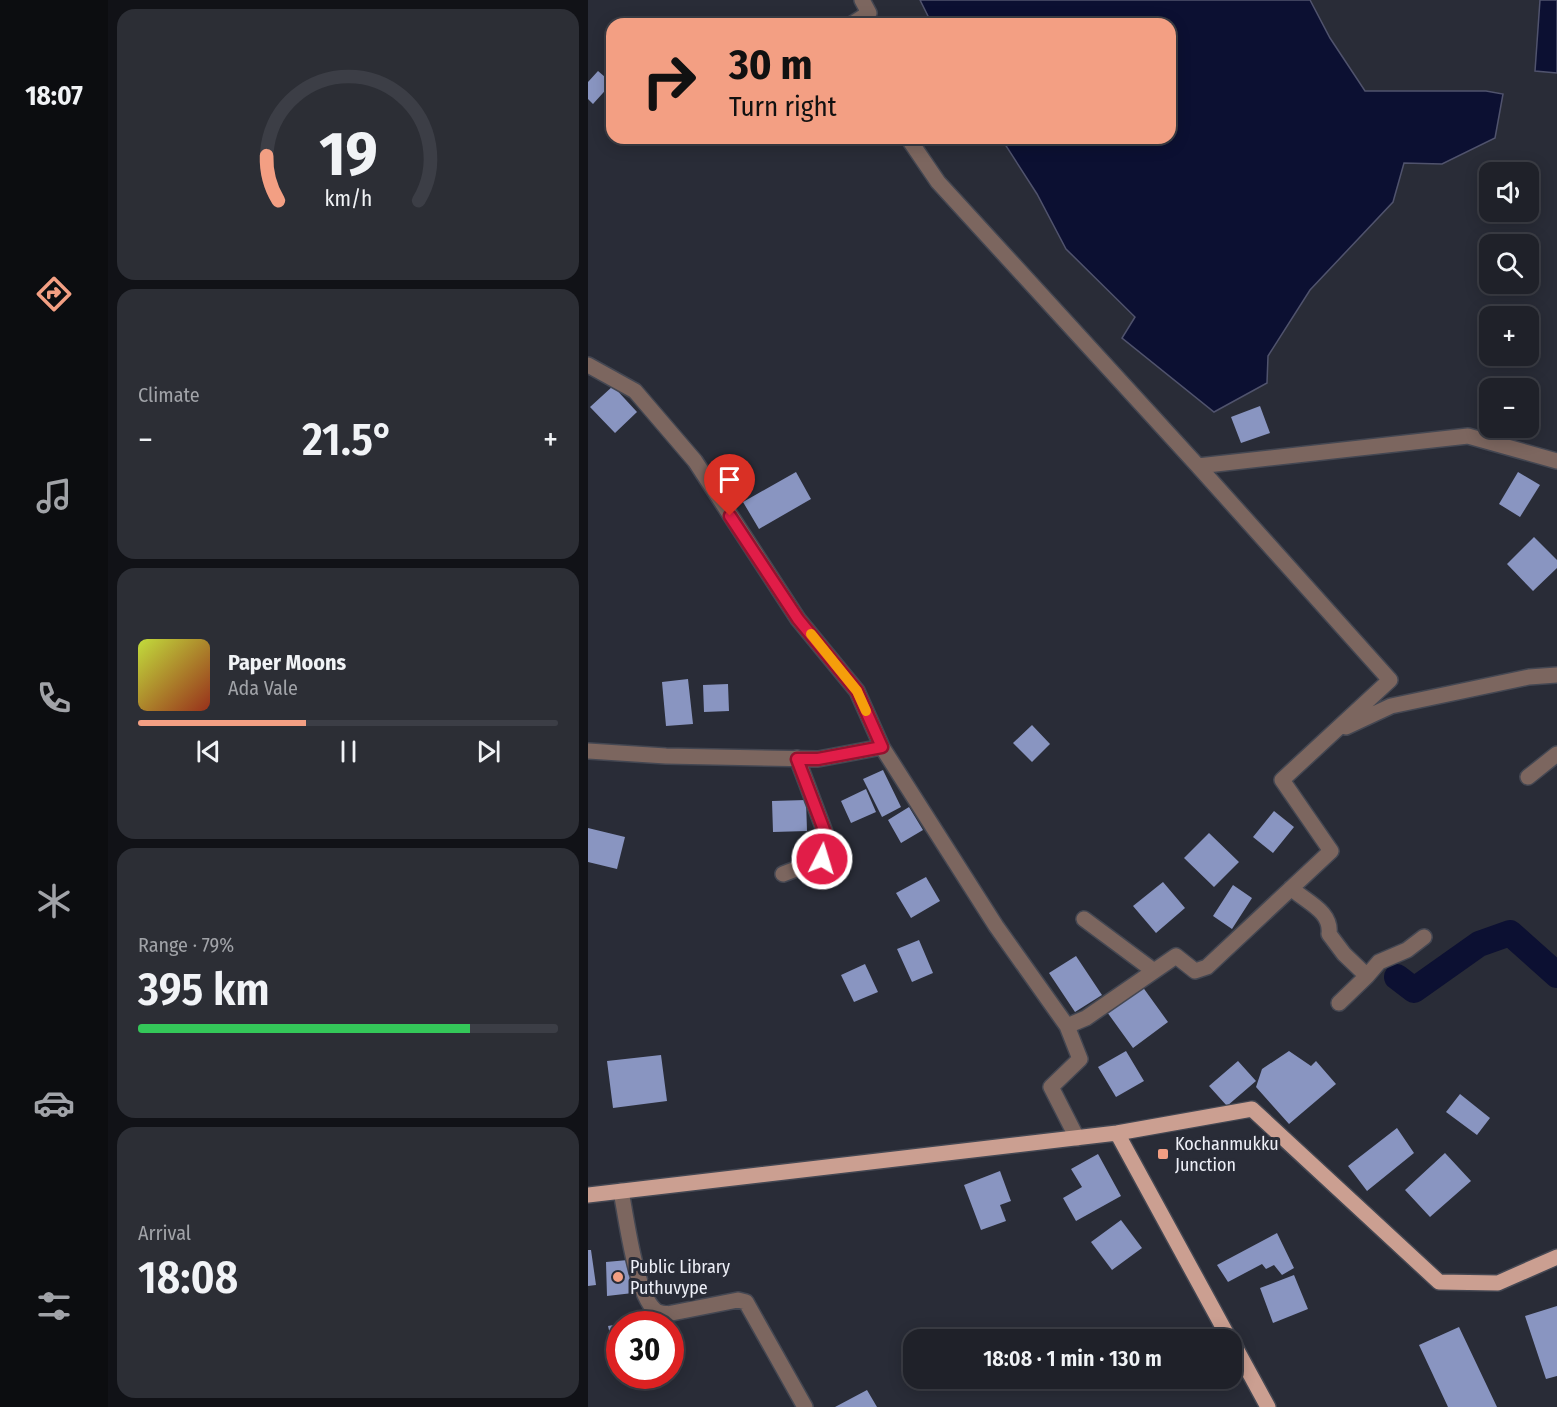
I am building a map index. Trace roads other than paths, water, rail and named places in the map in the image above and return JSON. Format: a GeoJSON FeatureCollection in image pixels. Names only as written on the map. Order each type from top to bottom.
{"type":"FeatureCollection","features":[{"type":"Feature","properties":{"kind":"main road"},"geometry":{"type":"LineString","coordinates":[[588,1195],[1118,1133],[1252,1109],[1439,1282],[1498,1283],[1557,1257]]}},
{"type":"Feature","properties":{"kind":"main road"},"geometry":{"type":"LineString","coordinates":[[1118,1133],[1225,1329]]}},
{"type":"Feature","properties":{"kind":"main road"},"geometry":{"type":"LineString","coordinates":[[1242,1359],[1269,1407]]}},
{"type":"Feature","properties":{"kind":"street"},"geometry":{"type":"LineString","coordinates":[[861,18],[869,13],[862,0]]}},
{"type":"Feature","properties":{"kind":"street"},"geometry":{"type":"LineString","coordinates":[[912,144],[938,182],[1390,680],[1282,780],[1331,851],[1207,967],[1195,971],[1176,956],[1086,1018],[1067,1026]]}},
{"type":"Feature","properties":{"kind":"street"},"geometry":{"type":"LineString","coordinates":[[588,365],[635,391],[694,461],[798,619],[857,691],[882,747],[959,870],[1067,1026],[1080,1059],[1051,1087],[1077,1138]]}},
{"type":"Feature","properties":{"kind":"street"},"geometry":{"type":"LineString","coordinates":[[1198,466],[1468,436],[1557,461]]}},
{"type":"Feature","properties":{"kind":"street"},"geometry":{"type":"LineString","coordinates":[[1334,732],[1391,706],[1529,677],[1557,675]]}},
{"type":"Feature","properties":{"kind":"street"},"geometry":{"type":"LineString","coordinates":[[588,751],[666,756],[818,759],[882,747]]}},
{"type":"Feature","properties":{"kind":"street"},"geometry":{"type":"LineString","coordinates":[[1528,777],[1557,754]]}},
{"type":"Feature","properties":{"kind":"street"},"geometry":{"type":"LineString","coordinates":[[783,874],[822,859],[829,843],[797,759]]}},
{"type":"Feature","properties":{"kind":"street"},"geometry":{"type":"LineString","coordinates":[[1291,888],[1326,915],[1330,927],[1329,934],[1344,954],[1367,976]]}},
{"type":"Feature","properties":{"kind":"street"},"geometry":{"type":"LineString","coordinates":[[1084,919],[1154,970]]}},
{"type":"Feature","properties":{"kind":"street"},"geometry":{"type":"LineString","coordinates":[[1338,1003],[1379,962],[1407,950],[1419,940]]}},
{"type":"Feature","properties":{"kind":"street"},"geometry":{"type":"LineString","coordinates":[[621,1191],[638,1272],[649,1303],[656,1311],[667,1314],[738,1300],[746,1302],[805,1407]]}},
{"type":"Feature","properties":{"kind":"waterway"},"geometry":{"type":"LineString","coordinates":[[1397,977],[1414,990],[1479,944],[1510,933],[1557,975]]}},
{"type":"Feature","properties":{"kind":"place","name":"Kochanmukku Junction"},"geometry":{"type":"Point","coordinates":[1163,1154]}},
{"type":"Feature","properties":{"kind":"place","name":"Public Library Puthuvype"},"geometry":{"type":"Point","coordinates":[618,1277]}}]}
